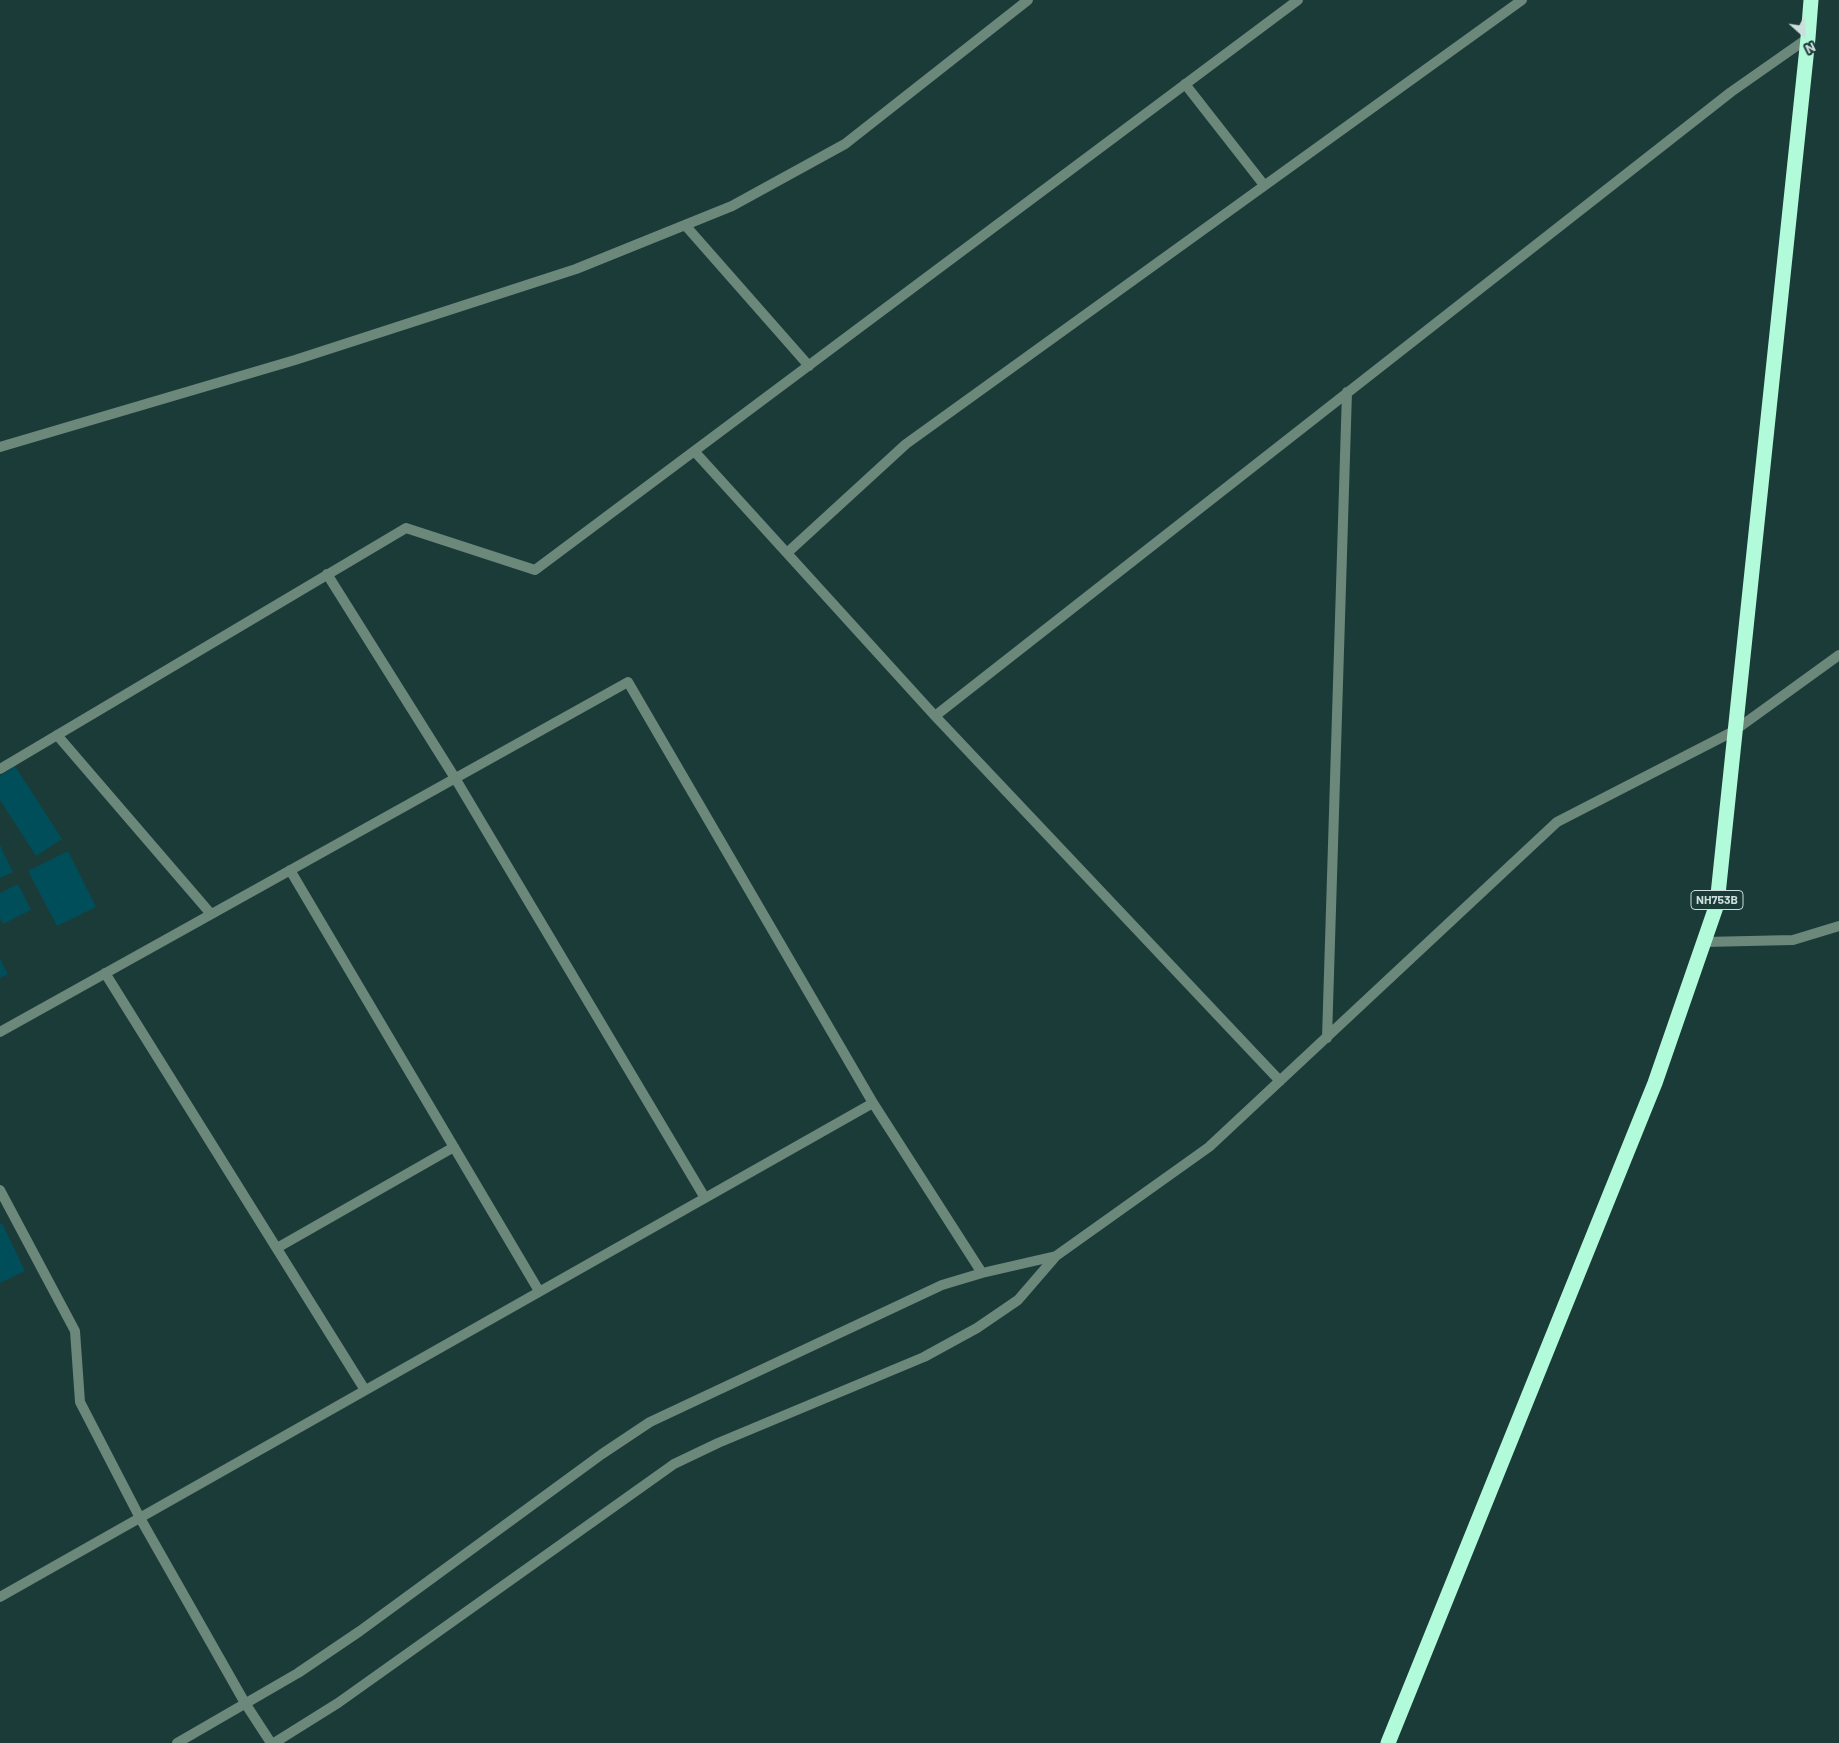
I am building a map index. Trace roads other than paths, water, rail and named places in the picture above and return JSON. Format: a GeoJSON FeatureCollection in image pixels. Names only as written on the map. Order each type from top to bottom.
{"type":"FeatureCollection","features":[{"type":"Feature","properties":{"kind":"highway","name":"NH753B"},"geometry":{"type":"LineString","coordinates":[[1388,1743],[1655,1083],[1717,904],[1811,0]]}},
{"type":"Feature","properties":{"kind":"street"},"geometry":{"type":"LineString","coordinates":[[0,447],[295,360],[576,269],[732,206],[845,144],[1028,0]]}},
{"type":"Feature","properties":{"kind":"street"},"geometry":{"type":"LineString","coordinates":[[0,769],[406,528],[535,570],[1298,0]]}},
{"type":"Feature","properties":{"kind":"street"},"geometry":{"type":"LineString","coordinates":[[787,553],[906,444],[1522,0]]}},
{"type":"Feature","properties":{"kind":"street"},"geometry":{"type":"LineString","coordinates":[[935,716],[1731,92],[1808,38]]}},
{"type":"Feature","properties":{"kind":"street"},"geometry":{"type":"LineString","coordinates":[[1185,84],[1264,185]]}},
{"type":"Feature","properties":{"kind":"street"},"geometry":{"type":"LineString","coordinates":[[685,225],[809,366]]}},
{"type":"Feature","properties":{"kind":"street"},"geometry":{"type":"LineString","coordinates":[[1327,1038],[1347,392]]}},
{"type":"Feature","properties":{"kind":"street"},"geometry":{"type":"LineString","coordinates":[[695,452],[935,716],[1280,1081]]}},
{"type":"Feature","properties":{"kind":"street"},"geometry":{"type":"LineString","coordinates":[[327,574],[456,778],[705,1198]]}},
{"type":"Feature","properties":{"kind":"street"},"geometry":{"type":"LineString","coordinates":[[0,1190],[75,1331],[80,1402],[140,1518],[245,1704],[273,1743],[338,1703],[674,1464],[718,1443],[924,1357],[977,1328],[1018,1300],[1056,1256],[1208,1147],[1557,822],[1734,731],[1839,655]]}},
{"type":"Feature","properties":{"kind":"street"},"geometry":{"type":"LineString","coordinates":[[0,1032],[628,682],[873,1102],[982,1273]]}},
{"type":"Feature","properties":{"kind":"street"},"geometry":{"type":"LineString","coordinates":[[57,735],[211,914]]}},
{"type":"Feature","properties":{"kind":"street"},"geometry":{"type":"LineString","coordinates":[[290,870],[539,1291]]}},
{"type":"Feature","properties":{"kind":"street"},"geometry":{"type":"LineString","coordinates":[[1704,942],[1793,940],[1839,926]]}},
{"type":"Feature","properties":{"kind":"street"},"geometry":{"type":"LineString","coordinates":[[105,973],[364,1390]]}},
{"type":"Feature","properties":{"kind":"street"},"geometry":{"type":"LineString","coordinates":[[0,1597],[873,1102]]}},
{"type":"Feature","properties":{"kind":"street"},"geometry":{"type":"LineString","coordinates":[[277,1248],[454,1147]]}},
{"type":"Feature","properties":{"kind":"street"},"geometry":{"type":"LineString","coordinates":[[177,1743],[298,1672],[360,1631],[602,1454],[650,1422],[942,1285],[982,1273],[1056,1256]]}}]}
